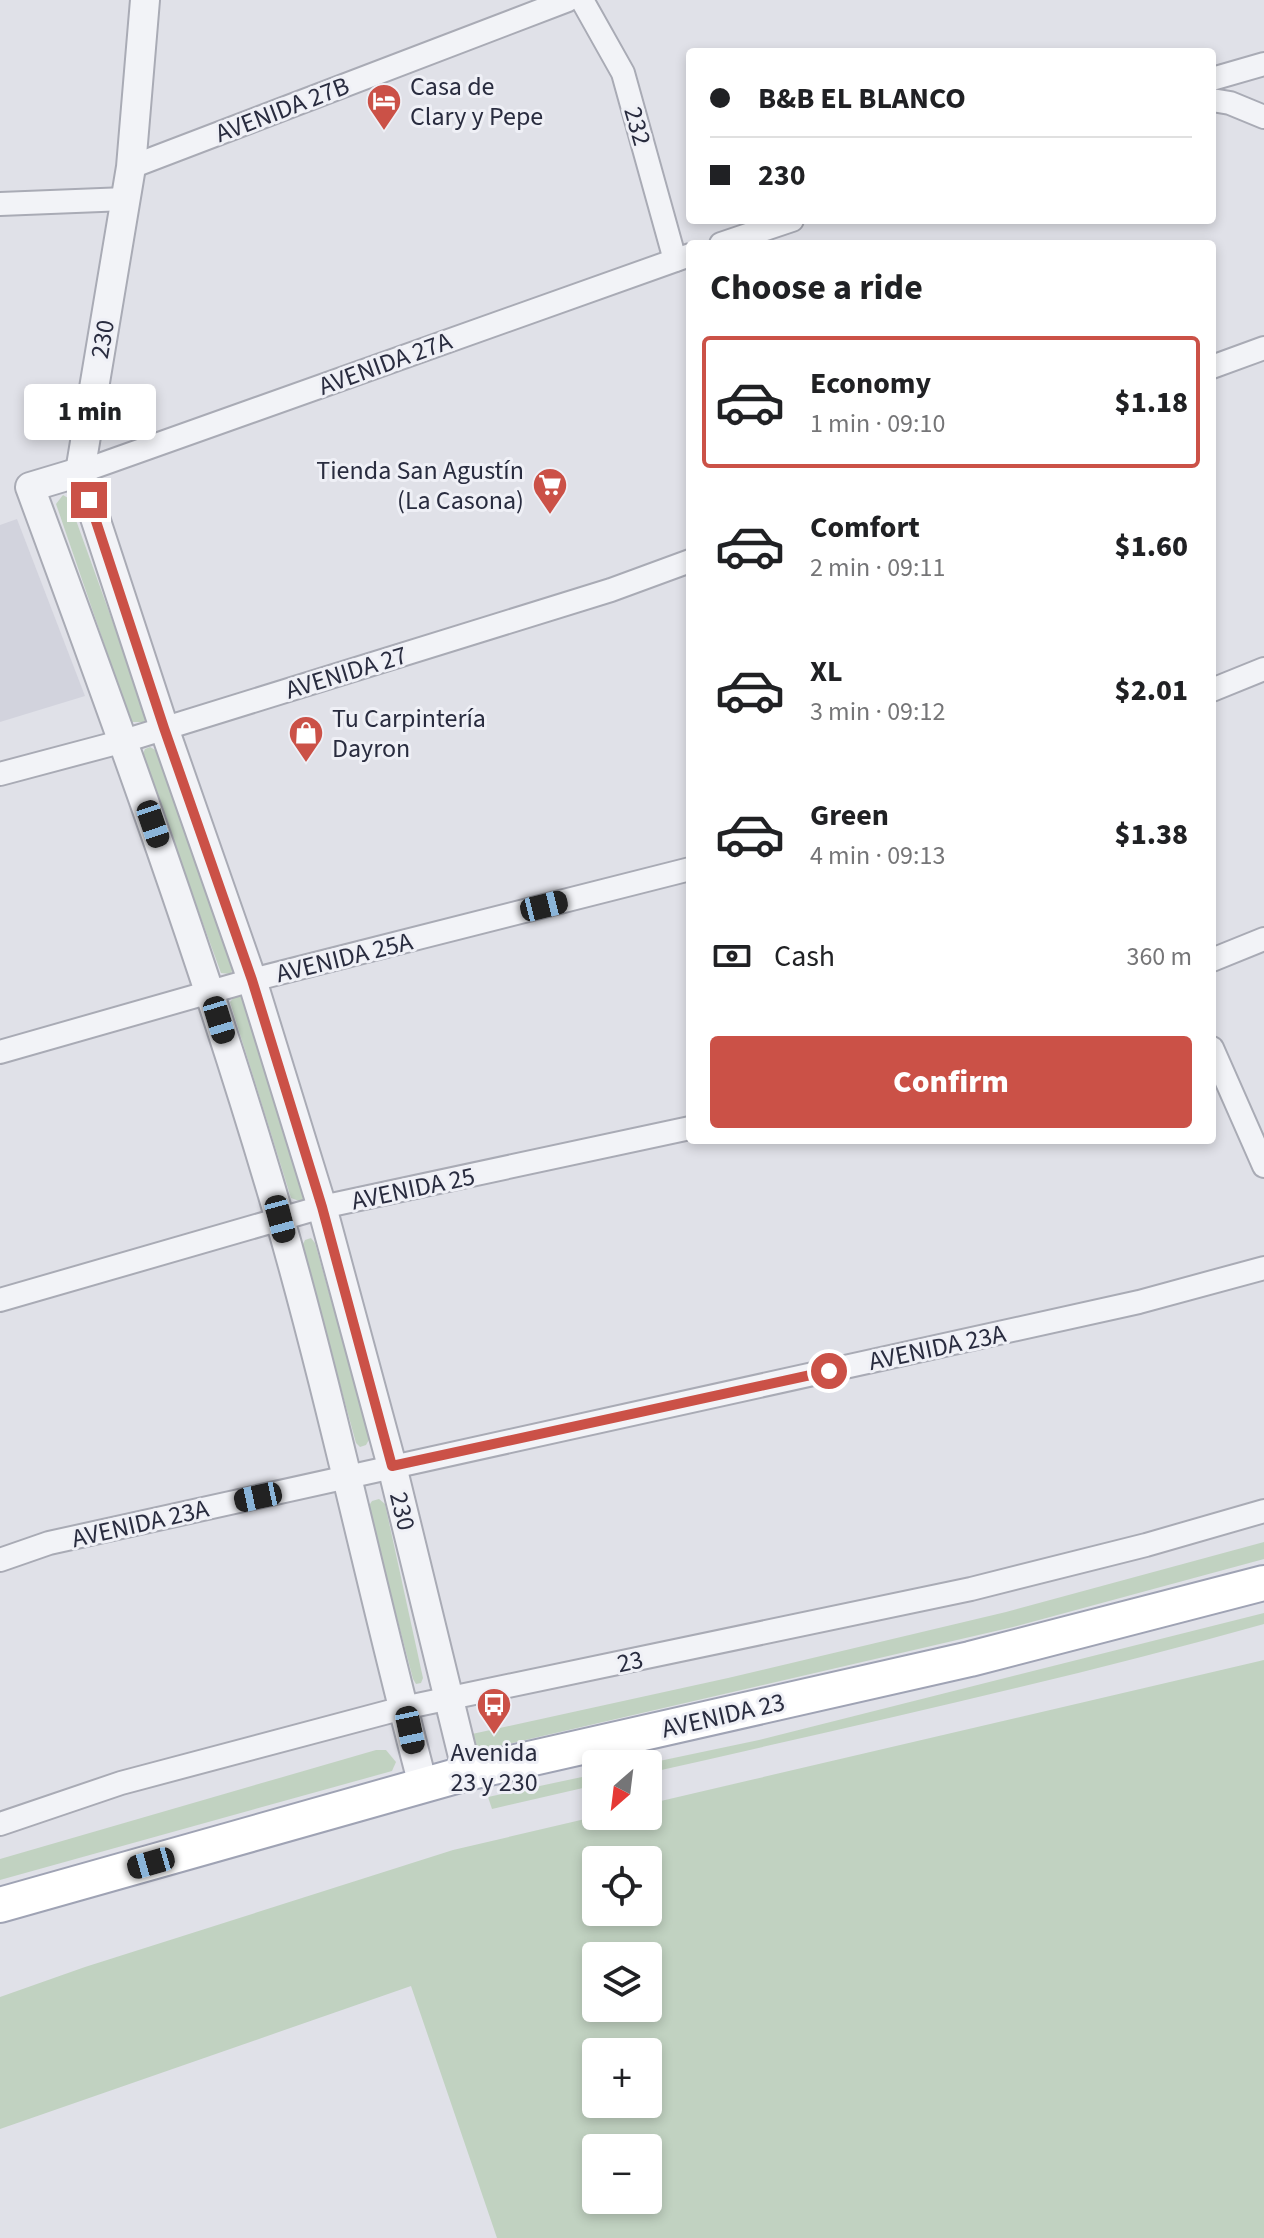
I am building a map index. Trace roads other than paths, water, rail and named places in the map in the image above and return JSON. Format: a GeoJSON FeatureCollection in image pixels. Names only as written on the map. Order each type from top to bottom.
{"type":"FeatureCollection","features":[{"type":"Feature","properties":{"kind":"main road","name":"AVENIDA 23"},"geometry":{"type":"LineString","coordinates":[[0,1905],[467,1773],[970,1659],[1264,1583]]}},
{"type":"Feature","properties":{"kind":"street","name":"230"},"geometry":{"type":"LineString","coordinates":[[145,0],[131,167],[80,472],[164,728],[252,980],[322,1207],[392,1466],[467,1773]]}},
{"type":"Feature","properties":{"kind":"street","name":"AVENIDA 27B"},"geometry":{"type":"LineString","coordinates":[[131,167],[568,0]]}},
{"type":"Feature","properties":{"kind":"street","name":"232"},"geometry":{"type":"LineString","coordinates":[[582,0],[623,73],[682,257]]}},
{"type":"Feature","properties":{"kind":"street"},"geometry":{"type":"LineString","coordinates":[[1216,78],[1264,64]]}},
{"type":"Feature","properties":{"kind":"street"},"geometry":{"type":"LineString","coordinates":[[1216,101],[1264,117]]}},
{"type":"Feature","properties":{"kind":"street"},"geometry":{"type":"LineString","coordinates":[[0,204],[126,199]]}},
{"type":"Feature","properties":{"kind":"street"},"geometry":{"type":"LineString","coordinates":[[733,240],[780,224]]}},
{"type":"Feature","properties":{"kind":"street","name":"AVENIDA 27A"},"geometry":{"type":"LineString","coordinates":[[80,472],[682,257]]}},
{"type":"Feature","properties":{"kind":"street"},"geometry":{"type":"LineString","coordinates":[[1216,366],[1264,348]]}},
{"type":"Feature","properties":{"kind":"street","name":"230"},"geometry":{"type":"LineString","coordinates":[[80,472],[30,487],[124,741],[211,991],[280,1219],[423,1785]]}},
{"type":"Feature","properties":{"kind":"street","name":"AVENIDA 27"},"geometry":{"type":"LineString","coordinates":[[0,774],[124,741],[611,590],[686,562]]}},
{"type":"Feature","properties":{"kind":"street"},"geometry":{"type":"LineString","coordinates":[[1216,688],[1264,669]]}},
{"type":"Feature","properties":{"kind":"street","name":"AVENIDA 25A"},"geometry":{"type":"LineString","coordinates":[[0,1052],[252,980],[686,870]]}},
{"type":"Feature","properties":{"kind":"street"},"geometry":{"type":"LineString","coordinates":[[1216,958],[1264,939]]}},
{"type":"Feature","properties":{"kind":"street"},"geometry":{"type":"LineString","coordinates":[[1216,1057],[1264,1166]]}},
{"type":"Feature","properties":{"kind":"street","name":"AVENIDA 25"},"geometry":{"type":"LineString","coordinates":[[0,1300],[322,1207],[686,1129]]}},
{"type":"Feature","properties":{"kind":"street","name":"AVENIDA 23A"},"geometry":{"type":"LineString","coordinates":[[0,1560],[49,1543],[1123,1306],[1264,1268]]}},
{"type":"Feature","properties":{"kind":"street","name":"23"},"geometry":{"type":"LineString","coordinates":[[0,1824],[121,1783],[403,1708],[971,1589],[1146,1545],[1264,1511]]}},
{"type":"Feature","properties":{"kind":"place","name":"Casa de Clary y Pepe"},"geometry":{"type":"Point","coordinates":[384,132]}},
{"type":"Feature","properties":{"kind":"place","name":"Tienda San Agustín (La Casona)"},"geometry":{"type":"Point","coordinates":[550,516]}},
{"type":"Feature","properties":{"kind":"place","name":"Tu Carpintería Dayron"},"geometry":{"type":"Point","coordinates":[306,764]}},
{"type":"Feature","properties":{"kind":"place","name":"Avenida 23 y 230"},"geometry":{"type":"Point","coordinates":[494,1736]}}]}
